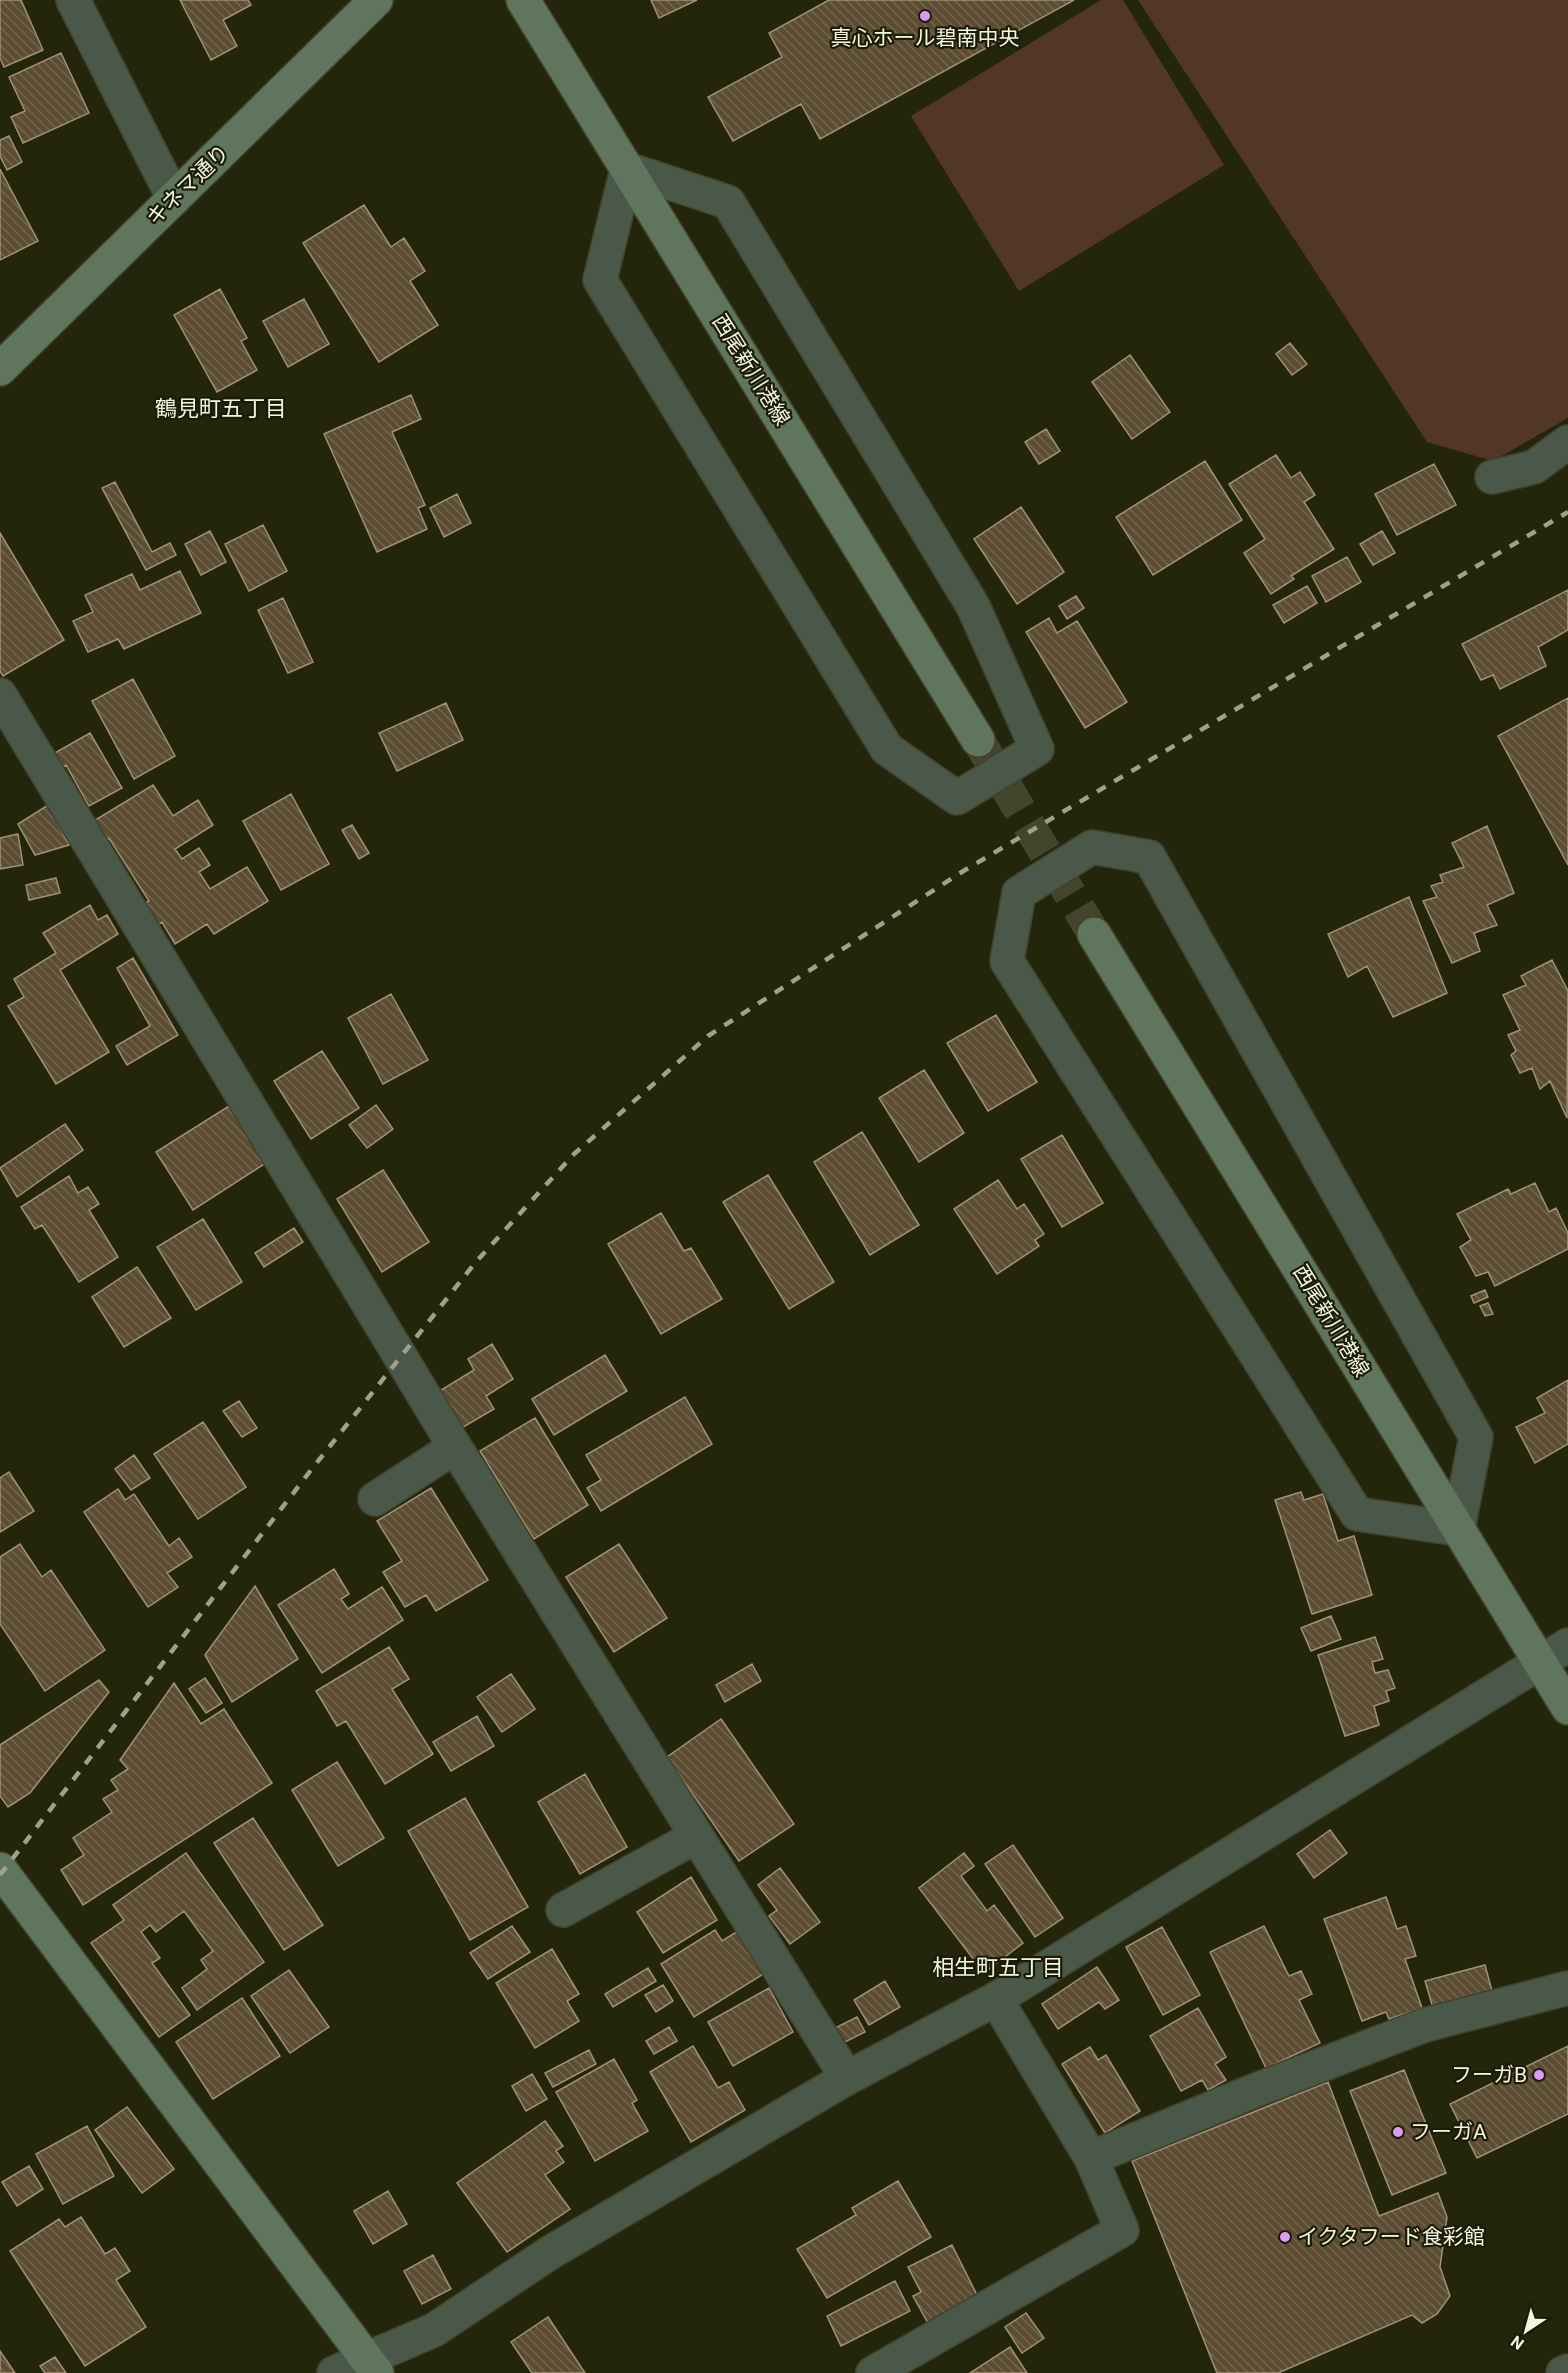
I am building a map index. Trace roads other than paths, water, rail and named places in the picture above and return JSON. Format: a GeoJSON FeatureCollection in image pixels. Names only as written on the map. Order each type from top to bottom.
{"type":"FeatureCollection","features":[{"type":"Feature","properties":{"kind":"main road","name":"キネマ通り"},"geometry":{"type":"LineString","coordinates":[[0,369],[376,0]]}},
{"type":"Feature","properties":{"kind":"main road","name":"西尾新川港線"},"geometry":{"type":"LineString","coordinates":[[523,0],[978,740]]}},
{"type":"Feature","properties":{"kind":"main road","name":"西尾新川港線"},"geometry":{"type":"LineString","coordinates":[[1094,934],[1568,1708]]}},
{"type":"Feature","properties":{"kind":"main road"},"geometry":{"type":"LineString","coordinates":[[0,1869],[373,2366]]}},
{"type":"Feature","properties":{"kind":"street"},"geometry":{"type":"LineString","coordinates":[[73,0],[174,199]]}},
{"type":"Feature","properties":{"kind":"street"},"geometry":{"type":"LineString","coordinates":[[627,169],[728,202],[973,606],[1037,749],[957,798],[887,749],[600,280],[627,169]]}},
{"type":"Feature","properties":{"kind":"street"},"geometry":{"type":"LineString","coordinates":[[1492,477],[1534,467],[1568,442]]}},
{"type":"Feature","properties":{"kind":"street"},"geometry":{"type":"LineString","coordinates":[[0,695],[455,1447],[695,1837],[847,2078]]}},
{"type":"Feature","properties":{"kind":"street"},"geometry":{"type":"LineString","coordinates":[[1092,847],[1149,857],[1476,1437],[1458,1529],[1358,1514],[1007,961],[1019,893],[1092,847]]}},
{"type":"Feature","properties":{"kind":"street"},"geometry":{"type":"LineString","coordinates":[[375,1499],[455,1447]]}},
{"type":"Feature","properties":{"kind":"street"},"geometry":{"type":"LineString","coordinates":[[334,2373],[373,2366],[434,2330],[551,2252],[847,2078],[996,1999],[1568,1645]]}},
{"type":"Feature","properties":{"kind":"street"},"geometry":{"type":"LineString","coordinates":[[563,1910],[695,1837]]}},
{"type":"Feature","properties":{"kind":"street"},"geometry":{"type":"LineString","coordinates":[[1091,2158],[1425,2025],[1568,1988]]}},
{"type":"Feature","properties":{"kind":"street"},"geometry":{"type":"LineString","coordinates":[[873,2373],[1122,2230],[1091,2158],[996,1999]]}},
{"type":"Feature","properties":{"kind":"street"},"geometry":{"type":"LineString","coordinates":[[1563,2373],[1568,2371]]}},
{"type":"Feature","properties":{"kind":"tunnel"},"geometry":{"type":"LineString","coordinates":[[978,740],[1094,934]]}},
{"type":"Feature","properties":{"kind":"railway"},"geometry":{"type":"LineString","coordinates":[[0,1875],[311,1470],[475,1263],[574,1154],[708,1036],[965,870],[1568,512]]}},
{"type":"Feature","properties":{"kind":"place","name":"真心ホール碧南中央"},"geometry":{"type":"Point","coordinates":[925,16]}},
{"type":"Feature","properties":{"kind":"place","name":"フーガB"},"geometry":{"type":"Point","coordinates":[1539,2075]}},
{"type":"Feature","properties":{"kind":"place","name":"フーガA"},"geometry":{"type":"Point","coordinates":[1398,2132]}},
{"type":"Feature","properties":{"kind":"place","name":"イクタフード食彩館"},"geometry":{"type":"Point","coordinates":[1285,2237]}},
{"type":"Feature","properties":{"kind":"district","name":"鶴見町五丁目"},"geometry":{"type":"Point","coordinates":[221,408]}},
{"type":"Feature","properties":{"kind":"district","name":"相生町五丁目"},"geometry":{"type":"Point","coordinates":[998,1967]}}]}
